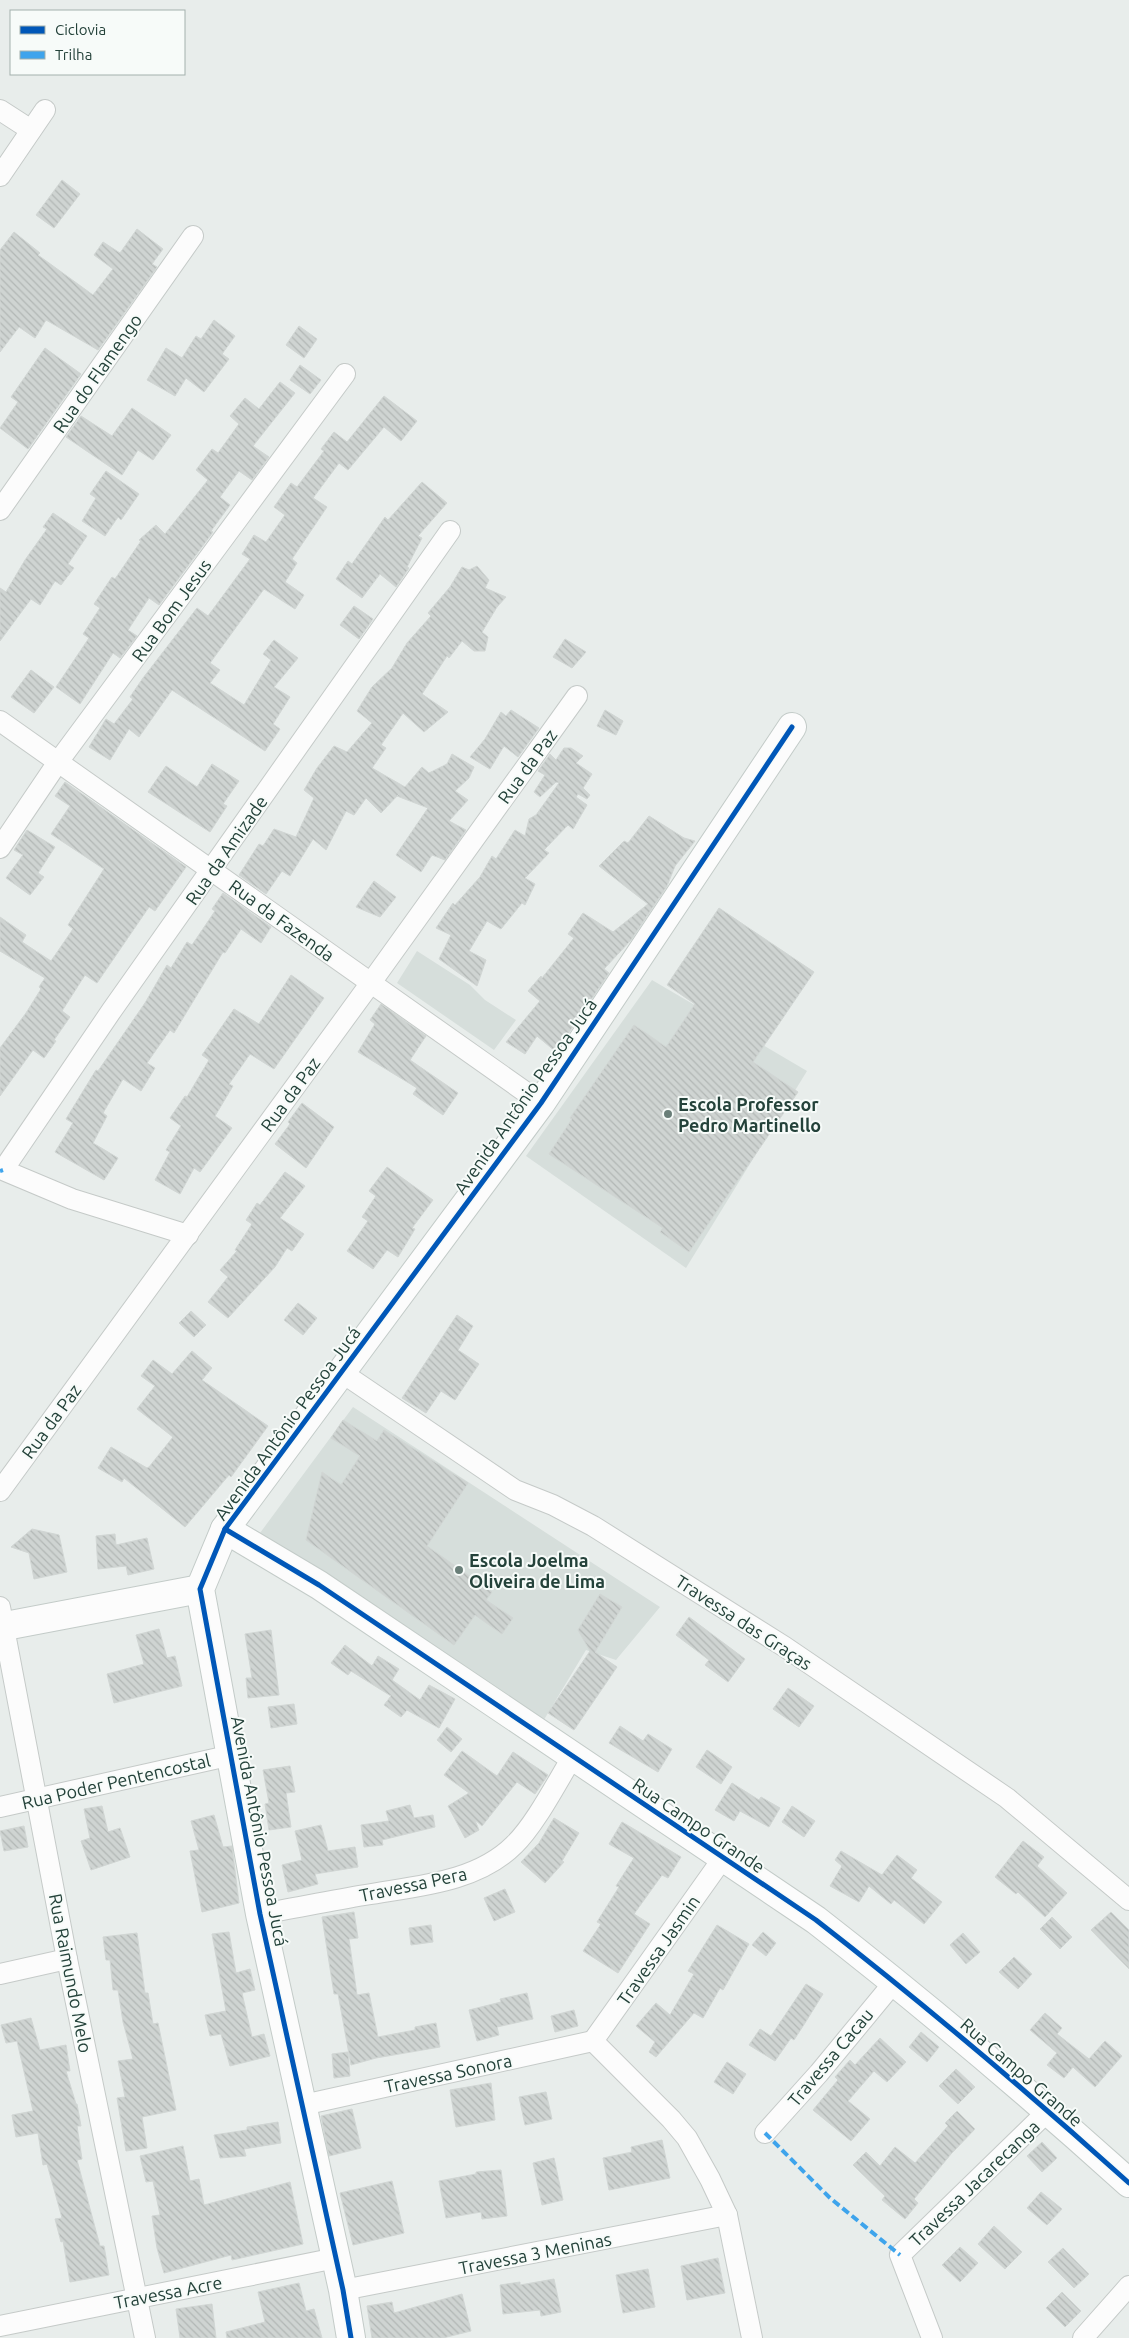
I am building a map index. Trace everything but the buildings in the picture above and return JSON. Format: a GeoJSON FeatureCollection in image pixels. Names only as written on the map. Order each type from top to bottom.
{"type":"FeatureCollection","features":[{"type":"Feature","properties":{"kind":"street"},"geometry":{"type":"LineString","coordinates":[[0,110],[31,130]]}},
{"type":"Feature","properties":{"kind":"street"},"geometry":{"type":"LineString","coordinates":[[0,176],[45,110]]}},
{"type":"Feature","properties":{"kind":"street","name":"Rua do Flamengo"},"geometry":{"type":"LineString","coordinates":[[0,510],[193,236]]}},
{"type":"Feature","properties":{"kind":"street","name":"Rua Bom Jesus"},"geometry":{"type":"LineString","coordinates":[[0,848],[58,762],[345,374]]}},
{"type":"Feature","properties":{"kind":"street","name":"Rua da Amizade"},"geometry":{"type":"LineString","coordinates":[[188,1236],[72,1199],[3,1170],[112,1010],[450,531]]}},
{"type":"Feature","properties":{"kind":"street","name":"Rua da Paz"},"geometry":{"type":"LineString","coordinates":[[0,1491],[188,1236],[577,696]]}},
{"type":"Feature","properties":{"kind":"street","name":"Rua da Fazenda"},"geometry":{"type":"LineString","coordinates":[[0,721],[370,984],[541,1102]]}},
{"type":"Feature","properties":{"kind":"street","name":"Avenida Antônio Pessoa Jucá"},"geometry":{"type":"LineString","coordinates":[[351,2338],[344,2290],[260,1914],[200,1589],[225,1530],[541,1102],[792,727]]}},
{"type":"Feature","properties":{"kind":"street","name":"Travessa das Graças"},"geometry":{"type":"LineString","coordinates":[[341,1372],[515,1490],[586,1522],[794,1653],[1007,1798],[1129,1900]]}},
{"type":"Feature","properties":{"kind":"street","name":"Rua Campo Grande"},"geometry":{"type":"LineString","coordinates":[[225,1530],[319,1585],[816,1920],[895,1981],[1048,2111],[1129,2184]]}},
{"type":"Feature","properties":{"kind":"street"},"geometry":{"type":"LineString","coordinates":[[2,1620],[200,1589]]}},
{"type":"Feature","properties":{"kind":"street","name":"Rua Raimundo Melo"},"geometry":{"type":"LineString","coordinates":[[2,1620],[67,1959],[146,2338]]}},
{"type":"Feature","properties":{"kind":"street","name":"Rua Poder Pentencostal"},"geometry":{"type":"LineString","coordinates":[[0,1807],[232,1755]]}},
{"type":"Feature","properties":{"kind":"street","name":"Travessa Pera"},"geometry":{"type":"LineString","coordinates":[[260,1914],[414,1887],[456,1877],[485,1866],[515,1845],[543,1805],[573,1756]]}},
{"type":"Feature","properties":{"kind":"street","name":"Travessa Jasmin"},"geometry":{"type":"LineString","coordinates":[[593,2041],[723,1858]]}},
{"type":"Feature","properties":{"kind":"street"},"geometry":{"type":"LineString","coordinates":[[0,1974],[67,1959]]}},
{"type":"Feature","properties":{"kind":"street","name":"Travessa Cacau"},"geometry":{"type":"LineString","coordinates":[[765,2133],[819,2073],[895,1981]]}},
{"type":"Feature","properties":{"kind":"street"},"geometry":{"type":"LineString","coordinates":[[593,2041],[649,2096],[687,2138],[727,2215],[752,2338]]}},
{"type":"Feature","properties":{"kind":"street","name":"Travessa Sonora"},"geometry":{"type":"LineString","coordinates":[[303,2106],[593,2041]]}},
{"type":"Feature","properties":{"kind":"street","name":"Travessa Jacarecanga"},"geometry":{"type":"LineString","coordinates":[[932,2338],[900,2255],[1048,2111]]}},
{"type":"Feature","properties":{"kind":"street","name":"Travessa 3 Meninas"},"geometry":{"type":"LineString","coordinates":[[344,2290],[727,2215]]}},
{"type":"Feature","properties":{"kind":"street","name":"Travessa Acre"},"geometry":{"type":"LineString","coordinates":[[0,2326],[336,2258]]}},
{"type":"Feature","properties":{"kind":"street"},"geometry":{"type":"LineString","coordinates":[[1083,2338],[1129,2286]]}},
{"type":"Feature","properties":{"kind":"shaded area"},"geometry":{"type":"Polygon","coordinates":[[[417,951],[470,985],[485,1000],[516,1020],[494,1050],[397,983],[417,951]]]}},
{"type":"Feature","properties":{"kind":"shaded area","name":"Escola Professor Pedro Martinello"},"geometry":{"type":"Polygon","coordinates":[[[652,980],[807,1071],[686,1268],[526,1156],[652,980]]]}},
{"type":"Feature","properties":{"kind":"shaded area","name":"Escola Joelma Oliveira de Lima"},"geometry":{"type":"Polygon","coordinates":[[[353,1407],[660,1607],[616,1660],[586,1650],[542,1723],[260,1533],[353,1407]]]}},
{"type":"Feature","properties":{"kind":"marked path"},"geometry":{"type":"LineString","coordinates":[[765,2133],[830,2198],[900,2255]]}},
{"type":"Feature","properties":{"kind":"cycle path"},"geometry":{"type":"LineString","coordinates":[[351,2338],[343,2290],[260,1914],[200,1589],[225,1529],[541,1103],[792,727]]}},
{"type":"Feature","properties":{"kind":"cycle path"},"geometry":{"type":"LineString","coordinates":[[225,1529],[319,1585],[816,1920],[975,2049],[1129,2183]]}},
{"type":"Feature","properties":{"kind":"place","name":"Escola Professor Pedro Martinello"},"geometry":{"type":"Point","coordinates":[668,1114]}},
{"type":"Feature","properties":{"kind":"place","name":"Escola Joelma Oliveira de Lima"},"geometry":{"type":"Point","coordinates":[459,1570]}}]}
